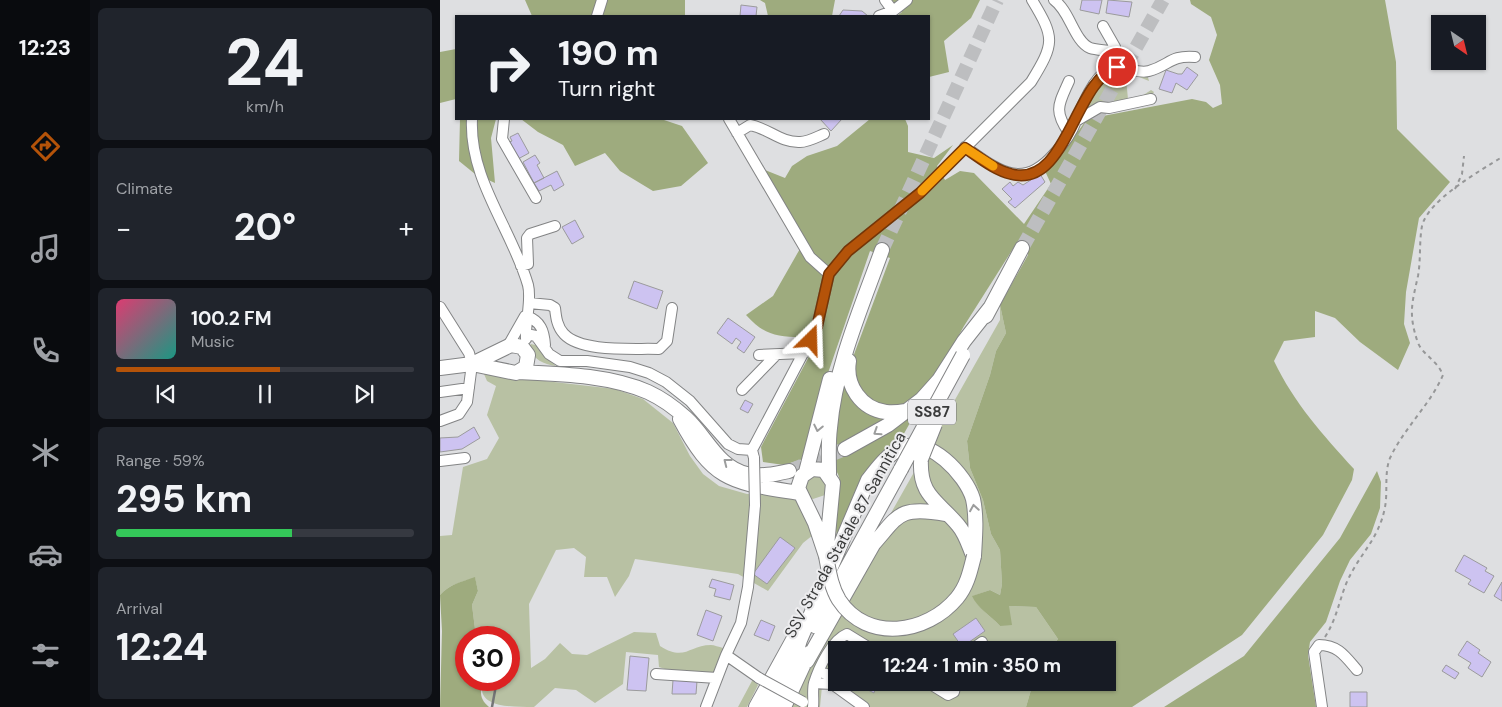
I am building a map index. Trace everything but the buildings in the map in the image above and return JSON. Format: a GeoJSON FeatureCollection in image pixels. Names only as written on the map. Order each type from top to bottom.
{"type":"FeatureCollection","features":[{"type":"Feature","properties":{"kind":"main road","name":"SSV Strada Statale 87 Sannitica"},"geometry":{"type":"LineString","coordinates":[[769,707],[822,613],[833,569],[901,469],[1022,248]]}},
{"type":"Feature","properties":{"kind":"main road"},"geometry":{"type":"LineString","coordinates":[[790,672],[800,640],[833,569],[868,480],[882,462],[902,447],[916,446],[938,453],[963,479],[972,496],[975,512],[974,556],[969,579],[957,598],[939,615],[922,624],[891,630],[878,628],[861,621],[848,611],[834,588],[833,569],[831,497],[833,483],[829,474],[830,428],[835,395],[864,300],[882,250]]}},
{"type":"Feature","properties":{"kind":"main road"},"geometry":{"type":"LineString","coordinates":[[864,300],[863,317],[849,363],[850,385],[859,398],[873,409],[887,412],[906,411]]}},
{"type":"Feature","properties":{"kind":"main road"},"geometry":{"type":"LineString","coordinates":[[833,569],[802,497],[798,484],[799,473],[844,338],[864,300]]}},
{"type":"Feature","properties":{"kind":"main road"},"geometry":{"type":"LineString","coordinates":[[845,449],[868,438],[922,400],[940,380],[964,341],[990,308]]}},
{"type":"Feature","properties":{"kind":"main road"},"geometry":{"type":"LineString","coordinates":[[440,368],[472,364],[506,348],[519,345],[528,355],[556,374]]}},
{"type":"Feature","properties":{"kind":"main road"},"geometry":{"type":"LineString","coordinates":[[506,348],[500,362],[513,372]]}},
{"type":"Feature","properties":{"kind":"main road"},"geometry":{"type":"LineString","coordinates":[[513,372],[526,367],[528,355]]}},
{"type":"Feature","properties":{"kind":"main road"},"geometry":{"type":"LineString","coordinates":[[963,355],[949,396],[931,431],[922,458],[923,486],[933,501],[964,534],[974,556]]}},
{"type":"Feature","properties":{"kind":"main road"},"geometry":{"type":"LineString","coordinates":[[472,364],[513,372],[556,374],[630,386],[656,397],[685,417],[706,443],[733,468],[747,474],[799,473]]}},
{"type":"Feature","properties":{"kind":"main road"},"geometry":{"type":"LineString","coordinates":[[675,410],[689,437],[709,464],[723,475],[802,497],[815,504],[826,501],[831,497]]}},
{"type":"Feature","properties":{"kind":"main road"},"geometry":{"type":"LineString","coordinates":[[760,486],[799,473],[818,469],[829,474]]}},
{"type":"Feature","properties":{"kind":"main road"},"geometry":{"type":"LineString","coordinates":[[784,707],[807,661],[874,543],[893,520],[910,511],[946,514]]}},
{"type":"Feature","properties":{"kind":"main road"},"geometry":{"type":"LineString","coordinates":[[756,707],[833,569],[874,543]]}},
{"type":"Feature","properties":{"kind":"main road"},"geometry":{"type":"LineString","coordinates":[[807,661],[822,613]]}},
{"type":"Feature","properties":{"kind":"street"},"geometry":{"type":"LineString","coordinates":[[597,15],[602,0]]}},
{"type":"Feature","properties":{"kind":"street"},"geometry":{"type":"LineString","coordinates":[[886,0],[893,11]]}},
{"type":"Feature","properties":{"kind":"street"},"geometry":{"type":"LineString","coordinates":[[883,15],[893,11],[907,0]]}},
{"type":"Feature","properties":{"kind":"street"},"geometry":{"type":"LineString","coordinates":[[706,707],[726,655],[742,623],[748,587],[755,506],[753,454],[817,327],[829,274],[848,251],[920,193],[1031,82],[1042,64],[1050,35],[1032,0]]}},
{"type":"Feature","properties":{"kind":"street"},"geometry":{"type":"LineString","coordinates":[[1054,0],[1066,13],[1081,40],[1090,48],[1110,51],[1115,48],[1103,26]]}},
{"type":"Feature","properties":{"kind":"street"},"geometry":{"type":"LineString","coordinates":[[965,148],[1004,171],[1024,176],[1038,170],[1062,146],[1076,121],[1078,112],[1094,86],[1109,70],[1127,67],[1144,72],[1180,56],[1195,57]]}},
{"type":"Feature","properties":{"kind":"street"},"geometry":{"type":"LineString","coordinates":[[1069,81],[1058,108],[1059,118],[1069,133]]}},
{"type":"Feature","properties":{"kind":"street"},"geometry":{"type":"LineString","coordinates":[[1076,121],[1100,107],[1109,108],[1151,99]]}},
{"type":"Feature","properties":{"kind":"street"},"geometry":{"type":"LineString","coordinates":[[472,120],[471,135],[474,156],[483,182],[521,266],[528,288],[529,303],[526,316],[528,355]]}},
{"type":"Feature","properties":{"kind":"street"},"geometry":{"type":"LineString","coordinates":[[504,120],[502,139],[536,198]]}},
{"type":"Feature","properties":{"kind":"street"},"geometry":{"type":"LineString","coordinates":[[730,120],[810,257],[829,274]]}},
{"type":"Feature","properties":{"kind":"street"},"geometry":{"type":"LineString","coordinates":[[737,133],[750,125],[764,128],[782,140],[801,142],[824,134]]}},
{"type":"Feature","properties":{"kind":"street"},"geometry":{"type":"LineString","coordinates":[[521,266],[528,264],[530,259],[527,238],[530,234],[555,226]]}},
{"type":"Feature","properties":{"kind":"street"},"geometry":{"type":"LineString","coordinates":[[529,303],[550,305],[555,308],[558,325],[564,334],[575,342],[590,346],[660,349],[667,341],[672,308]]}},
{"type":"Feature","properties":{"kind":"street"},"geometry":{"type":"LineString","coordinates":[[440,307],[469,353],[472,364],[467,402],[459,414],[440,421]]}},
{"type":"Feature","properties":{"kind":"street"},"geometry":{"type":"LineString","coordinates":[[526,316],[538,322],[542,329],[545,346]]}},
{"type":"Feature","properties":{"kind":"street"},"geometry":{"type":"LineString","coordinates":[[506,348],[526,316]]}},
{"type":"Feature","properties":{"kind":"street"},"geometry":{"type":"LineString","coordinates":[[526,334],[536,336],[549,354],[560,360],[587,361],[622,366],[650,373],[666,382],[690,401],[728,444],[753,454]]}},
{"type":"Feature","properties":{"kind":"street"},"geometry":{"type":"LineString","coordinates":[[759,355],[804,353]]}},
{"type":"Feature","properties":{"kind":"street"},"geometry":{"type":"LineString","coordinates":[[742,390],[766,368],[776,355]]}},
{"type":"Feature","properties":{"kind":"street"},"geometry":{"type":"LineString","coordinates":[[440,392],[470,388]]}},
{"type":"Feature","properties":{"kind":"street"},"geometry":{"type":"LineString","coordinates":[[440,461],[465,458]]}},
{"type":"Feature","properties":{"kind":"street"},"geometry":{"type":"LineString","coordinates":[[836,641],[847,634],[859,641]]}},
{"type":"Feature","properties":{"kind":"street"},"geometry":{"type":"LineString","coordinates":[[1322,707],[1314,652],[1319,645],[1329,645],[1339,649],[1358,670]]}},
{"type":"Feature","properties":{"kind":"street"},"geometry":{"type":"LineString","coordinates":[[726,655],[759,678],[810,706],[814,683],[828,653]]}},
{"type":"Feature","properties":{"kind":"street"},"geometry":{"type":"LineString","coordinates":[[820,672],[828,674]]}},
{"type":"Feature","properties":{"kind":"street"},"geometry":{"type":"LineString","coordinates":[[656,674],[717,678]]}},
{"type":"Feature","properties":{"kind":"street"},"geometry":{"type":"LineString","coordinates":[[814,683],[832,684],[864,707]]}},
{"type":"Feature","properties":{"kind":"street"},"geometry":{"type":"LineString","coordinates":[[942,691],[948,695],[954,691]]}},
{"type":"Feature","properties":{"kind":"path"},"geometry":{"type":"LineString","coordinates":[[1454,191],[1462,174],[1464,156]]}},
{"type":"Feature","properties":{"kind":"path"},"geometry":{"type":"LineString","coordinates":[[1319,645],[1330,628],[1346,585],[1358,560],[1370,547],[1379,529],[1386,506],[1389,461],[1402,436],[1437,389],[1443,375],[1439,365],[1420,346],[1414,328],[1411,306],[1419,268],[1422,225],[1436,204],[1502,157]]}},
{"type":"Feature","properties":{"kind":"green space"},"geometry":{"type":"Polygon","coordinates":[[[525,0],[685,0],[685,15],[532,15],[525,0]]]}},
{"type":"Feature","properties":{"kind":"green space"},"geometry":{"type":"Polygon","coordinates":[[[760,0],[835,0],[832,15],[768,15],[765,3],[760,0]]]}},
{"type":"Feature","properties":{"kind":"green space"},"geometry":{"type":"Polygon","coordinates":[[[892,0],[980,0],[971,18],[944,41],[949,72],[930,77],[930,15],[898,15],[902,12],[892,0]]]}},
{"type":"Feature","properties":{"kind":"green space"},"geometry":{"type":"Polygon","coordinates":[[[1190,0],[1385,0],[1396,62],[1397,129],[1450,182],[1419,218],[1406,292],[1404,324],[1410,343],[1398,370],[1360,342],[1335,318],[1315,311],[1315,337],[1284,341],[1274,361],[1282,376],[1300,405],[1320,431],[1354,469],[1352,480],[1323,535],[1242,635],[1132,707],[1026,707],[1031,691],[1116,691],[1116,641],[1056,641],[1058,639],[1036,607],[1009,606],[1012,625],[1000,626],[981,608],[972,596],[990,590],[1000,595],[1002,584],[1000,550],[991,534],[983,500],[970,468],[967,441],[990,375],[996,351],[1006,333],[1000,305],[1028,255],[1028,247],[1016,244],[964,326],[848,534],[837,539],[835,506],[840,480],[835,469],[837,400],[890,258],[870,251],[827,376],[803,459],[784,465],[763,462],[761,447],[814,347],[801,337],[777,335],[764,330],[746,315],[773,296],[805,240],[765,170],[785,178],[792,166],[807,156],[837,146],[869,120],[905,120],[908,126],[908,152],[934,158],[953,145],[937,166],[945,180],[960,171],[974,173],[1024,224],[1051,184],[1045,171],[1058,159],[1087,119],[1192,99],[1206,102],[1213,108],[1222,104],[1220,85],[1209,60],[1217,35],[1211,17],[1191,4],[1190,0]]]}},
{"type":"Feature","properties":{"kind":"green space"},"geometry":{"type":"Polygon","coordinates":[[[455,49],[455,99],[440,103],[440,52],[455,49]]]}},
{"type":"Feature","properties":{"kind":"green space"},"geometry":{"type":"Polygon","coordinates":[[[1112,71],[1147,74],[1149,81],[1134,75],[1126,79],[1128,99],[1142,96],[1151,90],[1154,92],[1152,95],[1079,114],[1104,76],[1112,71]]]}},
{"type":"Feature","properties":{"kind":"green space"},"geometry":{"type":"Polygon","coordinates":[[[460,120],[496,120],[491,138],[495,183],[475,174],[459,161],[460,120]]]}},
{"type":"Feature","properties":{"kind":"green space"},"geometry":{"type":"Polygon","coordinates":[[[522,120],[664,120],[682,126],[708,163],[681,186],[653,191],[620,171],[605,153],[575,166],[563,145],[538,132],[522,120]]]}},
{"type":"Feature","properties":{"kind":"green space"},"geometry":{"type":"Polygon","coordinates":[[[1000,305],[1006,333],[996,351],[990,375],[967,441],[970,468],[983,500],[991,534],[1000,550],[1002,584],[1000,595],[990,590],[973,596],[981,608],[1000,626],[1009,606],[1036,607],[1058,639],[1056,641],[828,641],[828,687],[822,686],[820,707],[781,707],[877,551],[891,513],[1000,320],[1000,305]]]}},
{"type":"Feature","properties":{"kind":"green space"},"geometry":{"type":"Polygon","coordinates":[[[531,344],[539,346],[546,357],[556,366],[543,363],[536,358],[529,347],[531,344]]]}},
{"type":"Feature","properties":{"kind":"green space"},"geometry":{"type":"Polygon","coordinates":[[[484,374],[615,389],[643,399],[673,423],[690,456],[703,474],[719,486],[747,494],[785,495],[796,500],[807,516],[813,535],[803,543],[768,591],[738,574],[635,559],[629,576],[615,597],[607,577],[584,577],[586,557],[574,548],[556,550],[529,604],[531,668],[545,659],[560,643],[572,654],[587,655],[634,632],[656,633],[660,646],[675,653],[687,652],[697,647],[712,645],[723,648],[722,659],[713,674],[671,671],[659,667],[658,655],[626,652],[623,684],[595,703],[576,690],[555,688],[534,707],[504,706],[495,704],[484,696],[483,691],[520,691],[520,626],[475,626],[472,605],[478,591],[475,578],[460,582],[440,595],[440,536],[452,535],[463,467],[487,459],[499,438],[487,415],[496,386],[487,381],[484,374]]]}},
{"type":"Feature","properties":{"kind":"green space"},"geometry":{"type":"Polygon","coordinates":[[[1377,471],[1381,482],[1380,508],[1371,534],[1350,560],[1340,581],[1326,622],[1310,642],[1308,655],[1316,707],[1164,707],[1244,656],[1340,538],[1377,471]]]}},
{"type":"Feature","properties":{"kind":"green space"},"geometry":{"type":"Polygon","coordinates":[[[815,473],[826,479],[825,495],[813,499],[809,498],[803,483],[815,473]]]}},
{"type":"Feature","properties":{"kind":"green space"},"geometry":{"type":"Polygon","coordinates":[[[475,577],[478,591],[472,605],[475,626],[455,626],[455,691],[481,691],[483,701],[489,707],[440,707],[442,631],[440,595],[460,582],[475,577]]]}},
{"type":"Feature","properties":{"kind":"green space"},"geometry":{"type":"Polygon","coordinates":[[[753,679],[758,685],[747,707],[738,707],[753,679]]]}},
{"type":"Feature","properties":{"kind":"green space"},"geometry":{"type":"Polygon","coordinates":[[[835,691],[1031,691],[1026,707],[857,707],[835,691]]]}},
{"type":"Feature","properties":{"kind":"tunnel"},"geometry":{"type":"LineString","coordinates":[[882,250],[997,0]]}},
{"type":"Feature","properties":{"kind":"tunnel"},"geometry":{"type":"LineString","coordinates":[[1022,248],[1163,0]]}},
{"type":"Feature","properties":{"kind":"tunnel"},"geometry":{"type":"LineString","coordinates":[[789,471],[845,449]]}},
{"type":"Feature","properties":{"kind":"railway"},"geometry":{"type":"LineString","coordinates":[[492,707],[495,691]]}},
{"type":"Feature","properties":{"kind":"slow traffic"},"geometry":{"type":"LineString","coordinates":[[922,191],[965,148],[993,166]]}},
{"type":"Feature","properties":{"kind":"route"},"geometry":{"type":"LineString","coordinates":[[811,340],[822,310],[829,274],[848,251],[920,193],[965,148],[990,164],[1011,174],[1024,176],[1038,170],[1062,146],[1076,121],[1078,112],[1094,86],[1104,74],[1117,67]]}}]}
